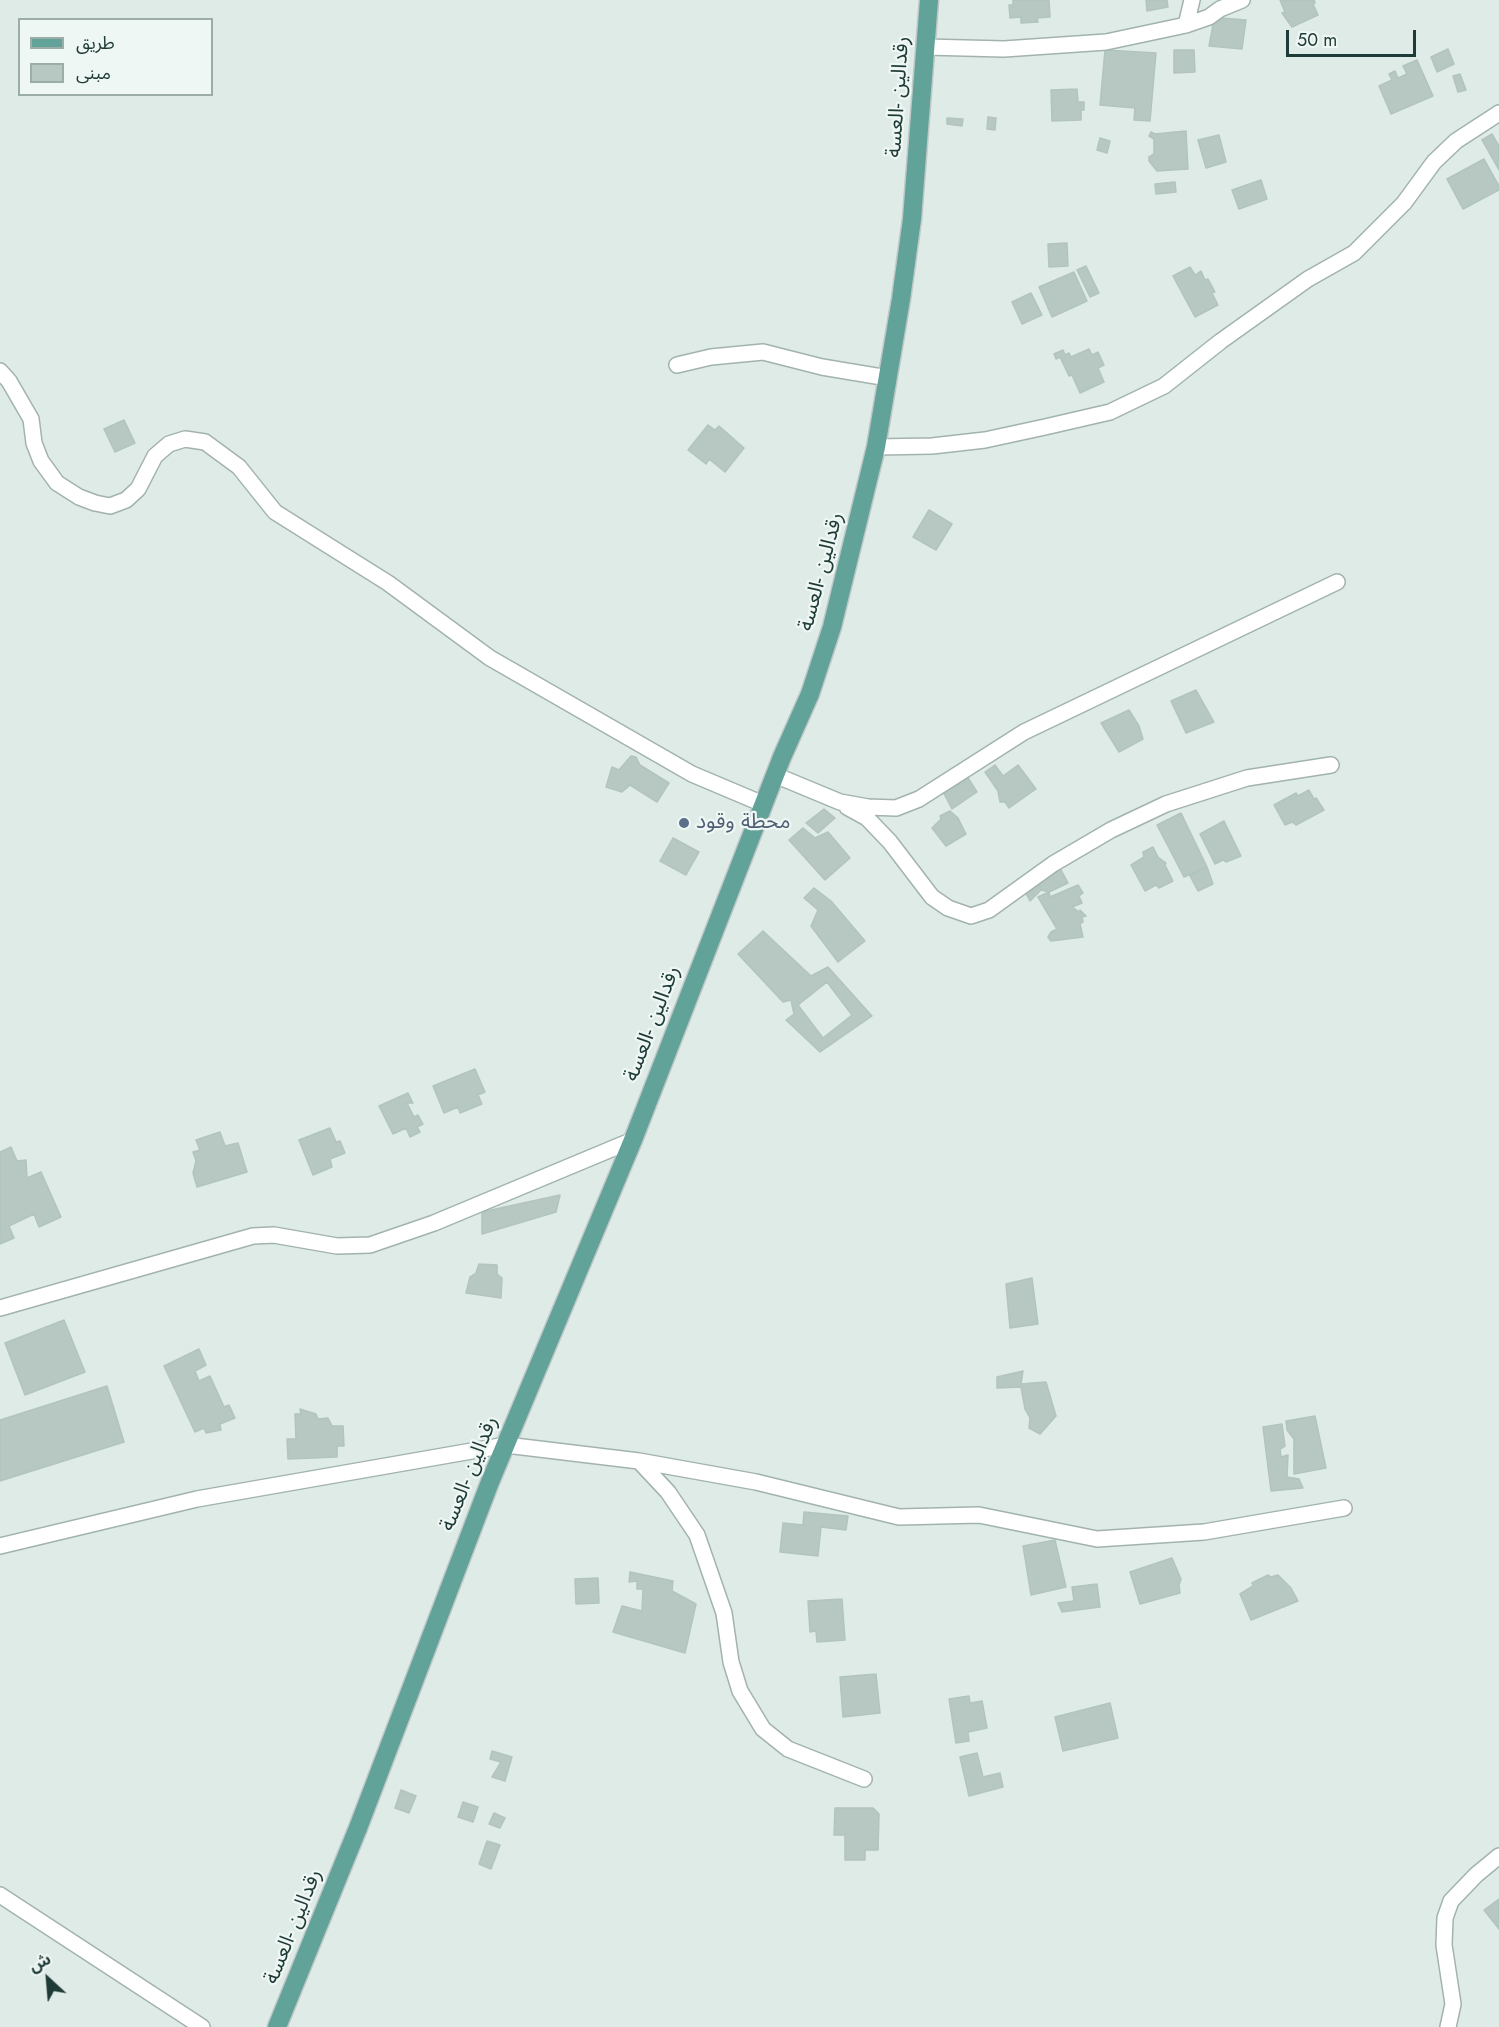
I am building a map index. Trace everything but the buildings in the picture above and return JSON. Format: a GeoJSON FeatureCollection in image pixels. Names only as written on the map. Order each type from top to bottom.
{"type":"FeatureCollection","features":[{"type":"Feature","properties":{"kind":"main road","name":"رقدالين -العسة"},"geometry":{"type":"LineString","coordinates":[[277,2027],[358,1828],[506,1445],[633,1140],[763,804],[810,694],[832,627],[876,447],[888,378],[912,219],[929,0]]}},
{"type":"Feature","properties":{"kind":"street"},"geometry":{"type":"LineString","coordinates":[[1186,25],[1192,0]]}},
{"type":"Feature","properties":{"kind":"street"},"geometry":{"type":"LineString","coordinates":[[926,46],[1004,48],[1106,42],[1186,25],[1209,17],[1220,9],[1242,0]]}},
{"type":"Feature","properties":{"kind":"street"},"geometry":{"type":"LineString","coordinates":[[876,447],[932,446],[985,440],[1110,412],[1164,386],[1221,341],[1308,279],[1354,253],[1404,203],[1434,162],[1456,141],[1499,113]]}},
{"type":"Feature","properties":{"kind":"street"},"geometry":{"type":"LineString","coordinates":[[678,365],[711,357],[763,352],[822,368],[888,378]]}},
{"type":"Feature","properties":{"kind":"street"},"geometry":{"type":"LineString","coordinates":[[0,371],[9,381],[31,419],[34,443],[41,461],[57,483],[79,497],[110,506],[126,500],[138,489],[155,456],[169,444],[185,439],[205,442],[239,467],[275,512],[388,584],[490,658],[692,774],[763,804]]}},
{"type":"Feature","properties":{"kind":"street"},"geometry":{"type":"LineString","coordinates":[[840,802],[868,807],[896,808],[919,799],[1024,732],[1337,582]]}},
{"type":"Feature","properties":{"kind":"street"},"geometry":{"type":"LineString","coordinates":[[775,775],[840,802],[867,818],[910,867],[932,897],[948,908],[971,916],[989,910],[1053,864],[1111,830],[1166,804],[1247,778],[1331,765]]}},
{"type":"Feature","properties":{"kind":"street"},"geometry":{"type":"LineString","coordinates":[[0,1308],[253,1236],[274,1235],[337,1246],[370,1245],[434,1223],[633,1140]]}},
{"type":"Feature","properties":{"kind":"street"},"geometry":{"type":"LineString","coordinates":[[0,1546],[197,1498],[506,1445],[639,1461],[756,1482],[899,1517],[979,1515],[1097,1539],[1204,1532],[1344,1508]]}},
{"type":"Feature","properties":{"kind":"street"},"geometry":{"type":"LineString","coordinates":[[639,1461],[669,1492],[697,1535],[724,1613],[731,1662],[740,1691],[763,1729],[788,1749],[864,1779]]}},
{"type":"Feature","properties":{"kind":"street"},"geometry":{"type":"LineString","coordinates":[[1448,2027],[1453,2004],[1444,1945],[1445,1918],[1451,1902],[1476,1875],[1499,1856]]}},
{"type":"Feature","properties":{"kind":"street"},"geometry":{"type":"LineString","coordinates":[[0,1895],[202,2027]]}},
{"type":"Feature","properties":{"kind":"place","name":"محطة وقود"},"geometry":{"type":"Point","coordinates":[684,823]}}]}
